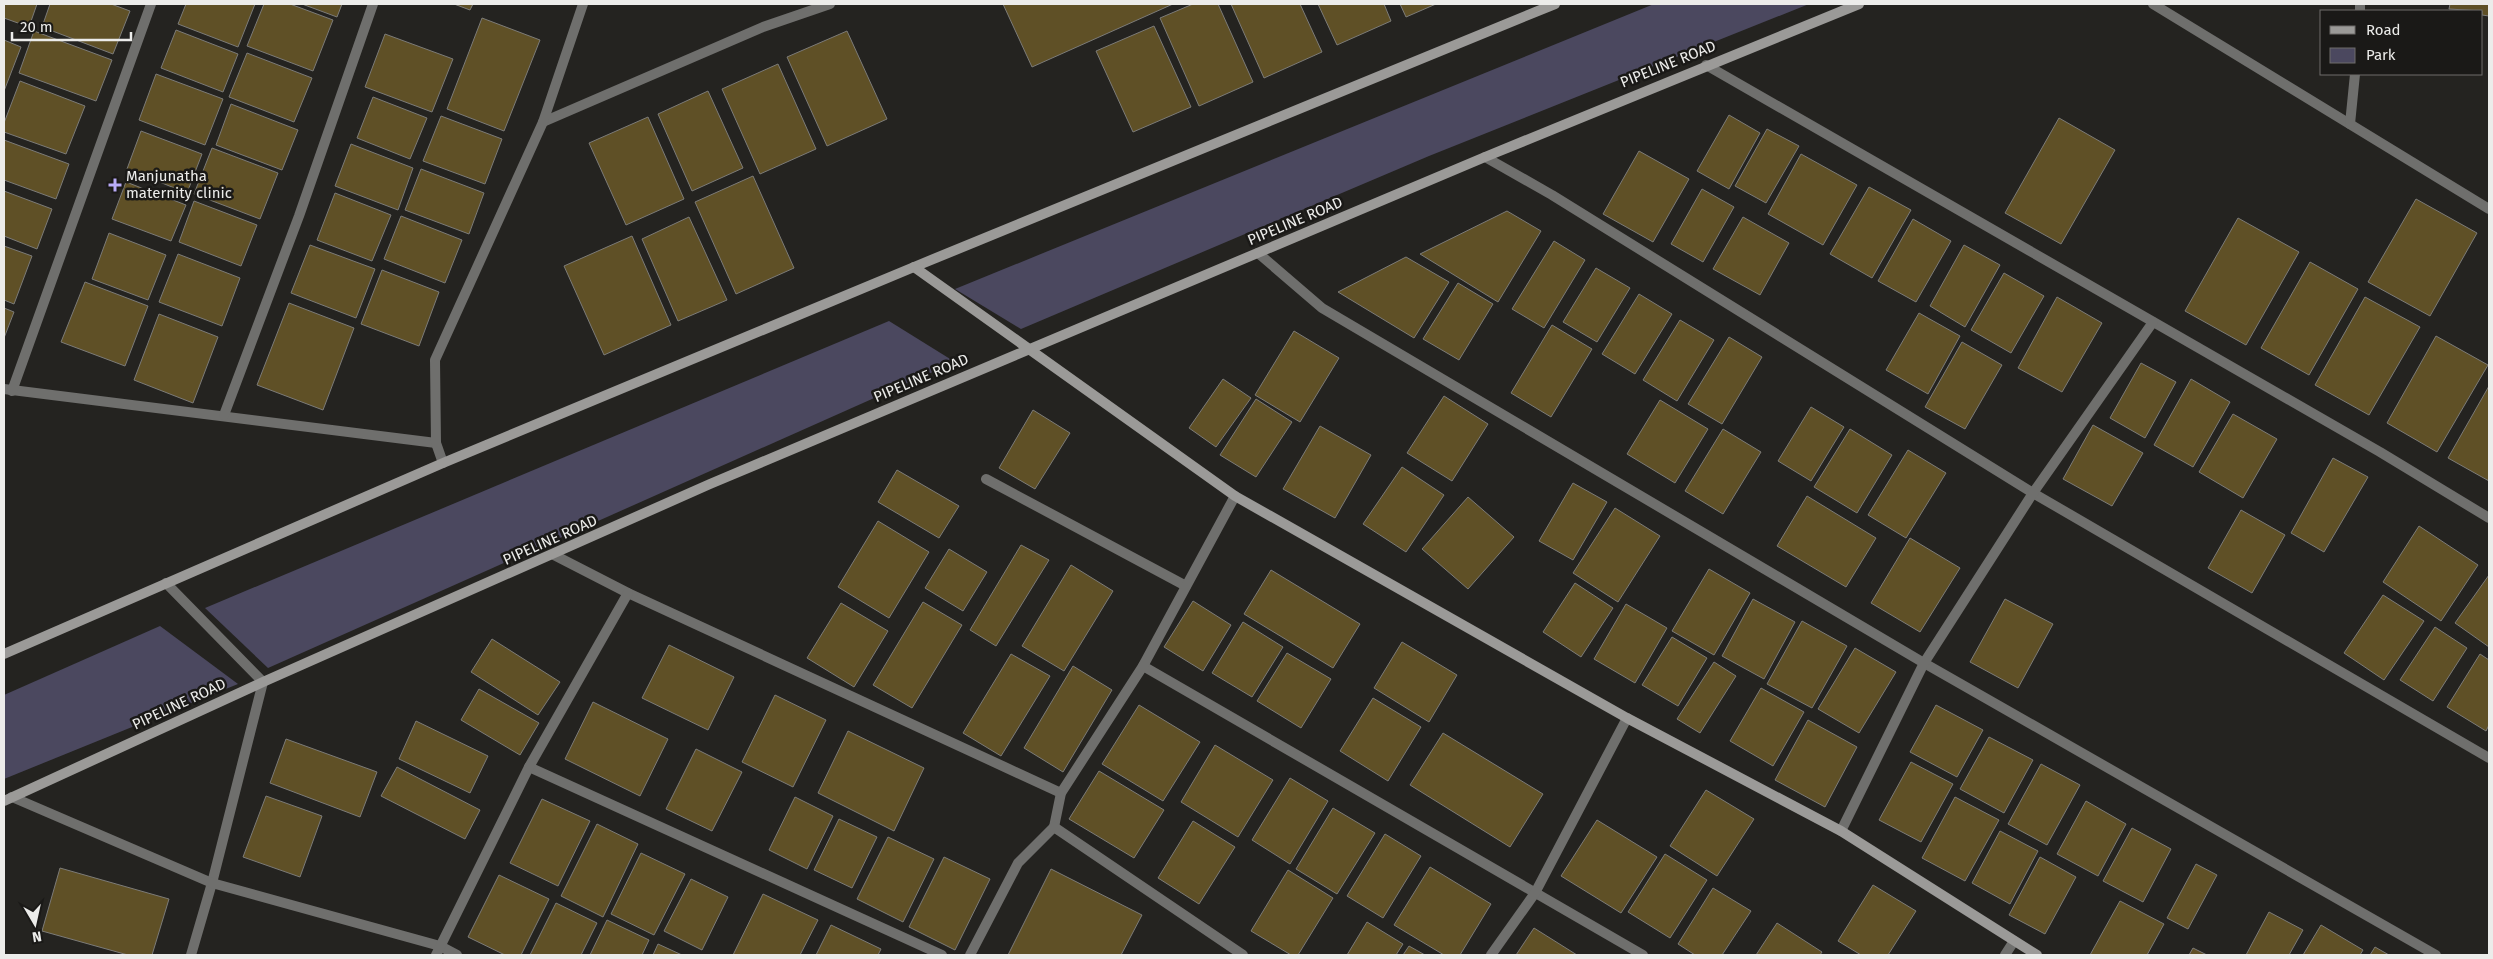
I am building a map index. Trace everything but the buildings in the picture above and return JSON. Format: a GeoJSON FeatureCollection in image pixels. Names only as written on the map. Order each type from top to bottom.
{"type":"FeatureCollection","features":[{"type":"Feature","properties":{"kind":"main road"},"geometry":{"type":"LineString","coordinates":[[4,654],[443,463],[914,266],[1555,4]]}},
{"type":"Feature","properties":{"kind":"main road","name":"PIPELINE ROAD"},"geometry":{"type":"LineString","coordinates":[[8,799],[263,682],[554,555],[710,484],[1485,157],[1859,4]]}},
{"type":"Feature","properties":{"kind":"main road"},"geometry":{"type":"LineString","coordinates":[[914,266],[1235,496],[1627,718],[1841,831],[2037,955]]}},
{"type":"Feature","properties":{"kind":"street"},"geometry":{"type":"LineString","coordinates":[[151,4],[8,390],[436,442]]}},
{"type":"Feature","properties":{"kind":"street"},"geometry":{"type":"LineString","coordinates":[[224,415],[299,216],[373,4]]}},
{"type":"Feature","properties":{"kind":"street"},"geometry":{"type":"LineString","coordinates":[[443,463],[436,442],[435,360],[543,122],[583,4]]}},
{"type":"Feature","properties":{"kind":"street"},"geometry":{"type":"LineString","coordinates":[[543,122],[764,27],[830,4]]}},
{"type":"Feature","properties":{"kind":"street"},"geometry":{"type":"LineString","coordinates":[[2153,4],[2489,209]]}},
{"type":"Feature","properties":{"kind":"street"},"geometry":{"type":"LineString","coordinates":[[1706,65],[2380,452],[2489,518]]}},
{"type":"Feature","properties":{"kind":"street"},"geometry":{"type":"LineString","coordinates":[[2350,124],[2355,75]]}},
{"type":"Feature","properties":{"kind":"street"},"geometry":{"type":"LineString","coordinates":[[1485,157],[1560,201],[2034,493],[2489,758]]}},
{"type":"Feature","properties":{"kind":"street"},"geometry":{"type":"LineString","coordinates":[[1258,253],[1322,308],[1924,664],[2436,955]]}},
{"type":"Feature","properties":{"kind":"street"},"geometry":{"type":"LineString","coordinates":[[1841,831],[1924,664],[2034,493],[2153,322]]}},
{"type":"Feature","properties":{"kind":"street"},"geometry":{"type":"LineString","coordinates":[[986,479],[1186,586]]}},
{"type":"Feature","properties":{"kind":"street"},"geometry":{"type":"LineString","coordinates":[[970,955],[1018,863],[1054,827],[1061,793],[1143,666],[1235,496]]}},
{"type":"Feature","properties":{"kind":"street"},"geometry":{"type":"LineString","coordinates":[[554,555],[628,593],[1061,793]]}},
{"type":"Feature","properties":{"kind":"street"},"geometry":{"type":"LineString","coordinates":[[166,583],[263,682],[212,883],[191,955]]}},
{"type":"Feature","properties":{"kind":"street"},"geometry":{"type":"LineString","coordinates":[[438,951],[529,767],[628,593]]}},
{"type":"Feature","properties":{"kind":"street"},"geometry":{"type":"LineString","coordinates":[[1143,666],[1643,955]]}},
{"type":"Feature","properties":{"kind":"street"},"geometry":{"type":"LineString","coordinates":[[1491,955],[1535,893],[1627,718]]}},
{"type":"Feature","properties":{"kind":"street"},"geometry":{"type":"LineString","coordinates":[[529,767],[942,955]]}},
{"type":"Feature","properties":{"kind":"street"},"geometry":{"type":"LineString","coordinates":[[8,799],[212,883],[438,951],[457,955]]}},
{"type":"Feature","properties":{"kind":"street"},"geometry":{"type":"LineString","coordinates":[[1054,827],[1236,954]]}},
{"type":"Feature","properties":{"kind":"street"},"geometry":{"type":"LineString","coordinates":[[2005,955],[2014,942]]}},
{"type":"Feature","properties":{"kind":"green space"},"geometry":{"type":"Polygon","coordinates":[[[1654,4],[1809,4],[1429,156],[1021,329],[955,289],[1654,4]]]}},
{"type":"Feature","properties":{"kind":"green space"},"geometry":{"type":"Polygon","coordinates":[[[889,321],[955,362],[268,668],[205,608],[889,321]]]}},
{"type":"Feature","properties":{"kind":"green space"},"geometry":{"type":"Polygon","coordinates":[[[160,626],[238,684],[4,779],[4,695],[160,626]]]}},
{"type":"Feature","properties":{"kind":"place","name":"Manjunatha maternity clinic"},"geometry":{"type":"Point","coordinates":[115,185]}}]}
